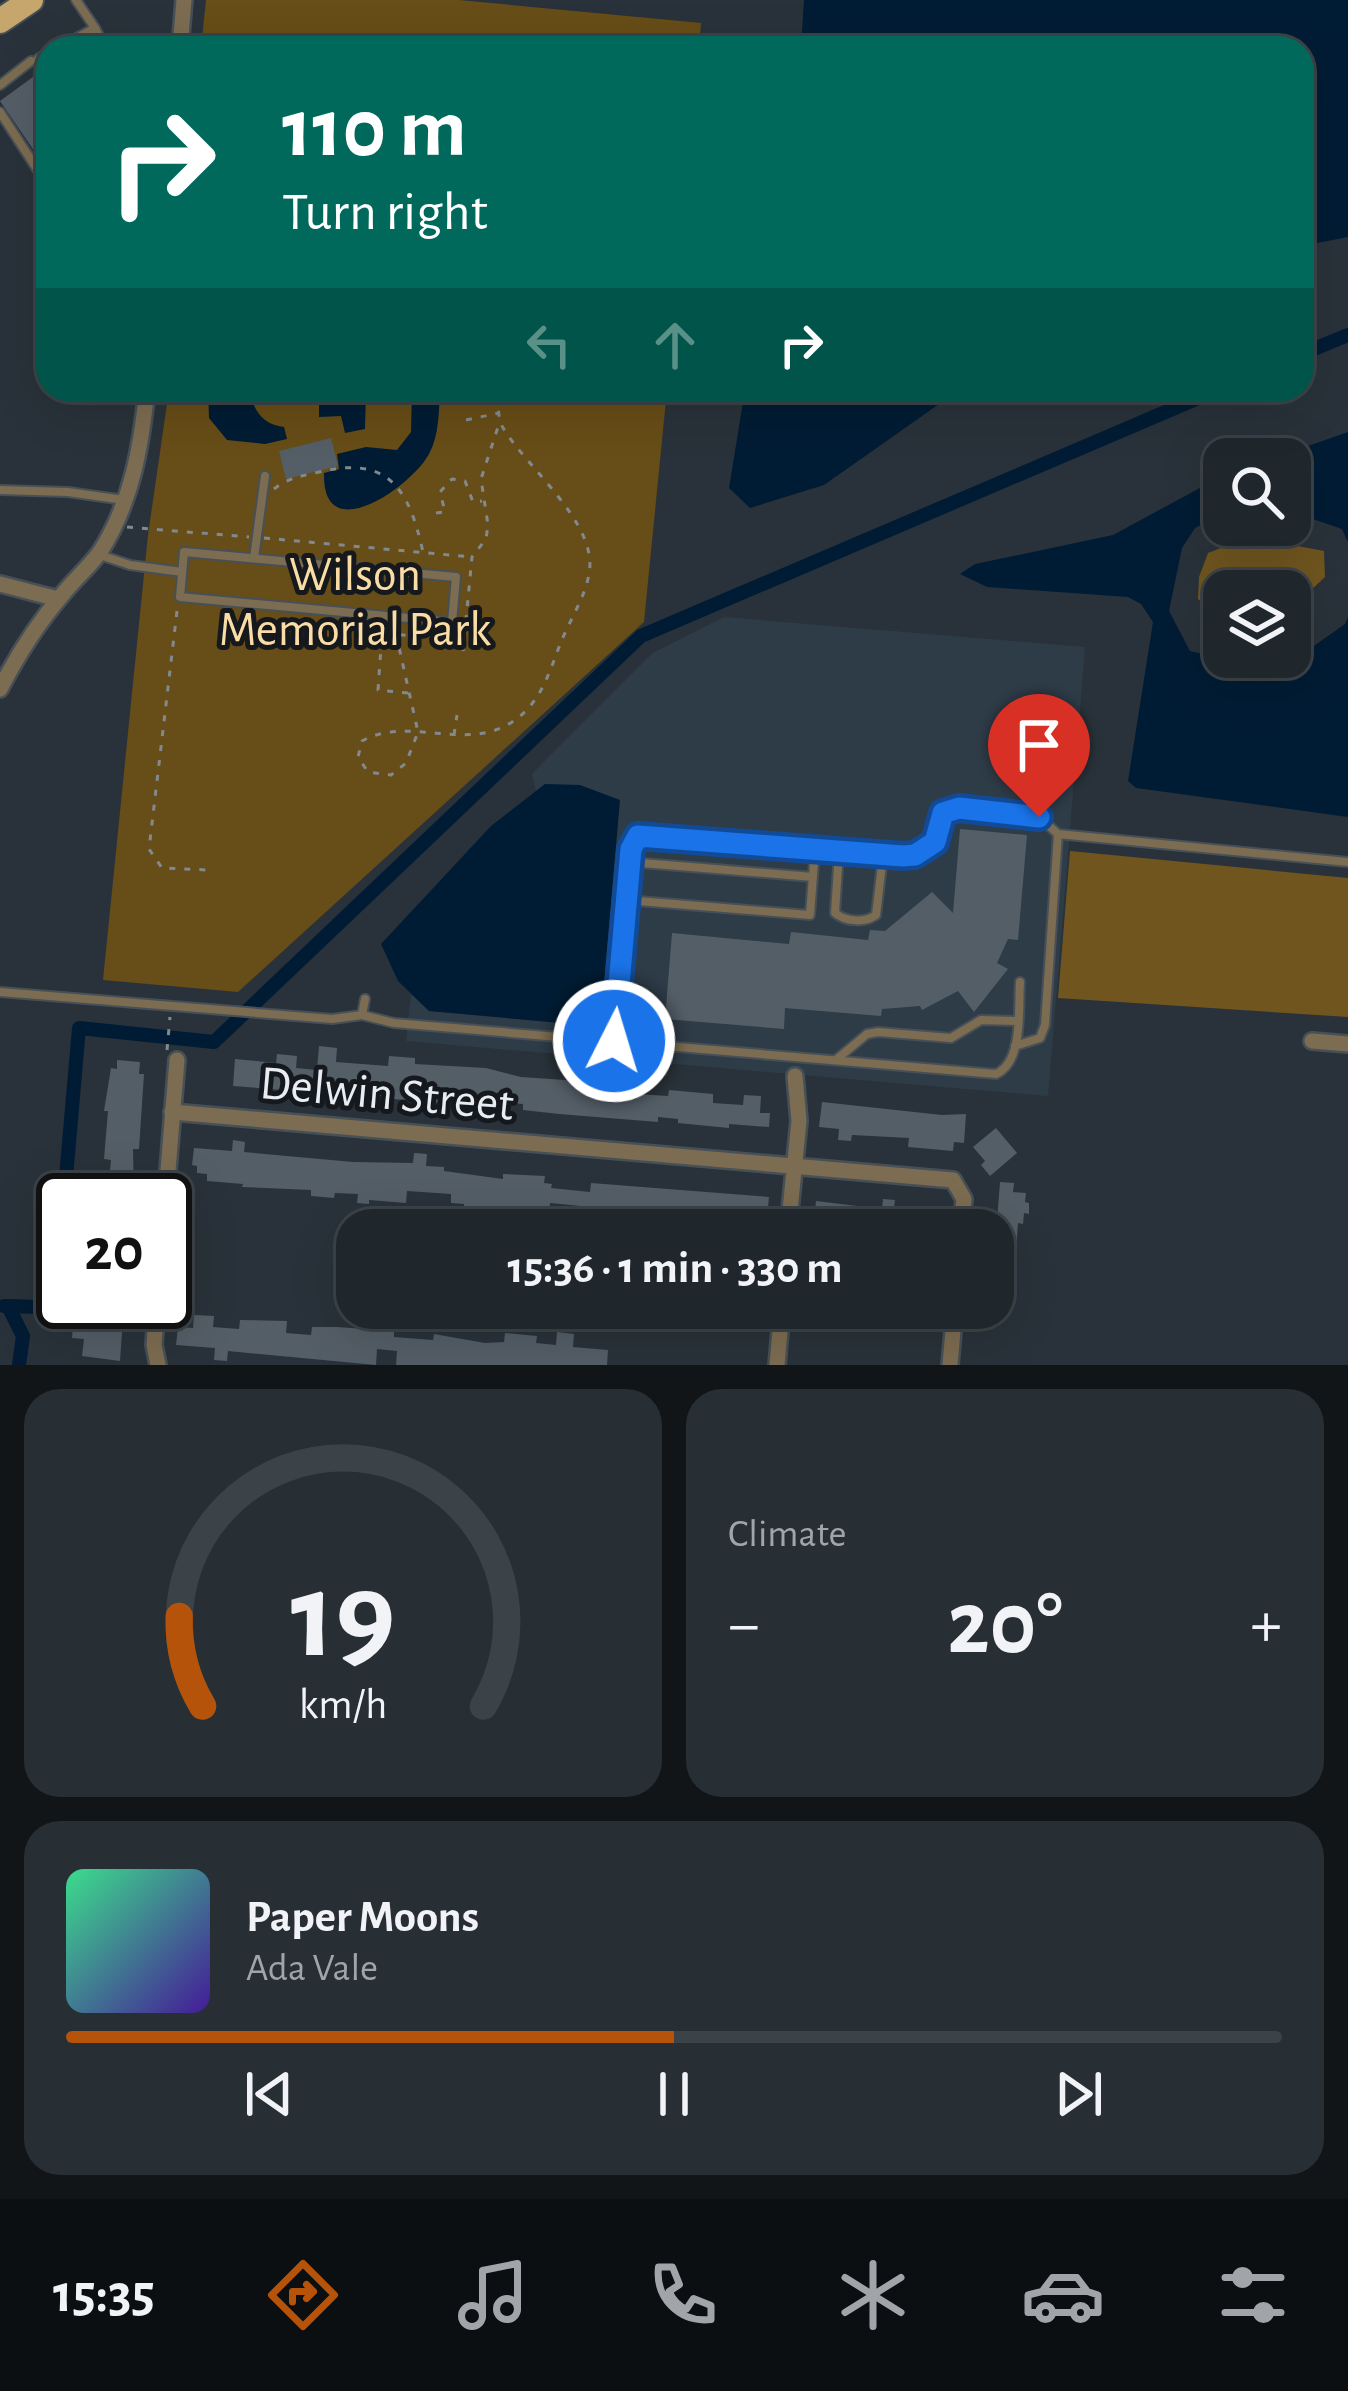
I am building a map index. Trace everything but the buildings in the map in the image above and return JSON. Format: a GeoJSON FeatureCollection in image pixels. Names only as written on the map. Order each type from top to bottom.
{"type":"FeatureCollection","features":[{"type":"Feature","properties":{"kind":"main road"},"geometry":{"type":"LineString","coordinates":[[0,21],[31,0]]}},
{"type":"Feature","properties":{"kind":"street"},"geometry":{"type":"LineString","coordinates":[[181,36],[184,0]]}},
{"type":"Feature","properties":{"kind":"street"},"geometry":{"type":"LineString","coordinates":[[0,689],[58,599],[98,554],[114,526],[141,453],[146,402]]}},
{"type":"Feature","properties":{"kind":"street"},"geometry":{"type":"LineString","coordinates":[[0,584],[58,599]]}},
{"type":"Feature","properties":{"kind":"street"},"geometry":{"type":"LineString","coordinates":[[1312,1041],[1348,1044]]}},
{"type":"Feature","properties":{"kind":"street"},"geometry":{"type":"LineString","coordinates":[[168,1173],[172,1053]]}},
{"type":"Feature","properties":{"kind":"street"},"geometry":{"type":"LineString","coordinates":[[790,1209],[799,1121],[795,1076]]}},
{"type":"Feature","properties":{"kind":"street","name":"Delwin Street"},"geometry":{"type":"LineString","coordinates":[[172,1112],[953,1180],[964,1199],[963,1209]]}},
{"type":"Feature","properties":{"kind":"street"},"geometry":{"type":"LineString","coordinates":[[155,1329],[158,1365]]}},
{"type":"Feature","properties":{"kind":"street"},"geometry":{"type":"LineString","coordinates":[[776,1365],[780,1329]]}},
{"type":"Feature","properties":{"kind":"street"},"geometry":{"type":"LineString","coordinates":[[950,1365],[953,1329]]}},
{"type":"Feature","properties":{"kind":"lane"},"geometry":{"type":"LineString","coordinates":[[76,0],[98,36]]}},
{"type":"Feature","properties":{"kind":"lane"},"geometry":{"type":"LineString","coordinates":[[80,36],[94,28]]}},
{"type":"Feature","properties":{"kind":"lane"},"geometry":{"type":"LineString","coordinates":[[0,85],[36,60]]}},
{"type":"Feature","properties":{"kind":"lane"},"geometry":{"type":"LineString","coordinates":[[0,112],[36,168]]}},
{"type":"Feature","properties":{"kind":"lane"},"geometry":{"type":"LineString","coordinates":[[254,558],[265,476]]}},
{"type":"Feature","properties":{"kind":"lane"},"geometry":{"type":"LineString","coordinates":[[0,490],[68,492],[125,501]]}},
{"type":"Feature","properties":{"kind":"lane"},"geometry":{"type":"LineString","coordinates":[[184,551],[254,558],[456,577],[452,622],[180,597],[184,551]]}},
{"type":"Feature","properties":{"kind":"lane"},"geometry":{"type":"LineString","coordinates":[[98,554],[130,566],[182,572]]}},
{"type":"Feature","properties":{"kind":"lane"},"geometry":{"type":"LineString","coordinates":[[614,1041],[630,862],[634,842],[648,834],[915,855],[935,842],[943,813],[959,808],[1029,814],[1058,834],[1348,862]]}},
{"type":"Feature","properties":{"kind":"lane"},"geometry":{"type":"LineString","coordinates":[[1015,1046],[1040,1038],[1045,1025],[1058,834]]}},
{"type":"Feature","properties":{"kind":"lane"},"geometry":{"type":"LineString","coordinates":[[626,901],[810,915],[815,849]]}},
{"type":"Feature","properties":{"kind":"lane"},"geometry":{"type":"LineString","coordinates":[[839,851],[835,913],[868,921],[876,916],[879,905],[884,856]]}},
{"type":"Feature","properties":{"kind":"lane"},"geometry":{"type":"LineString","coordinates":[[630,862],[813,877]]}},
{"type":"Feature","properties":{"kind":"lane"},"geometry":{"type":"LineString","coordinates":[[0,992],[332,1019],[362,1015],[394,1023],[996,1074],[1007,1069],[1015,1046],[1020,982]]}},
{"type":"Feature","properties":{"kind":"lane"},"geometry":{"type":"LineString","coordinates":[[362,1015],[365,999]]}},
{"type":"Feature","properties":{"kind":"lane"},"geometry":{"type":"LineString","coordinates":[[837,1060],[867,1034],[951,1038],[981,1021],[1017,1021]]}},
{"type":"Feature","properties":{"kind":"lane"},"geometry":{"type":"LineString","coordinates":[[795,1076],[797,1056]]}},
{"type":"Feature","properties":{"kind":"path"},"geometry":{"type":"LineString","coordinates":[[463,651],[472,557],[486,539],[488,525],[481,479],[500,423],[499,402]]}},
{"type":"Feature","properties":{"kind":"path"},"geometry":{"type":"LineString","coordinates":[[466,420],[499,412]]}},
{"type":"Feature","properties":{"kind":"path"},"geometry":{"type":"LineString","coordinates":[[396,634],[418,732],[406,763],[391,775],[368,772],[358,757],[362,741],[376,733],[418,732],[454,735],[505,726],[544,690],[589,577],[590,553],[574,520],[500,423]]}},
{"type":"Feature","properties":{"kind":"path"},"geometry":{"type":"LineString","coordinates":[[261,501],[268,501],[284,481],[362,466],[398,486],[416,521],[423,552]]}},
{"type":"Feature","properties":{"kind":"path"},"geometry":{"type":"LineString","coordinates":[[436,513],[445,512],[440,492],[452,479],[465,481],[473,502],[482,501]]}},
{"type":"Feature","properties":{"kind":"path"},"geometry":{"type":"LineString","coordinates":[[114,526],[472,557]]}},
{"type":"Feature","properties":{"kind":"path"},"geometry":{"type":"LineString","coordinates":[[177,611],[149,849],[162,868],[208,870]]}},
{"type":"Feature","properties":{"kind":"path"},"geometry":{"type":"LineString","coordinates":[[410,693],[378,690],[382,633],[464,640]]}},
{"type":"Feature","properties":{"kind":"path"},"geometry":{"type":"LineString","coordinates":[[454,735],[457,715]]}},
{"type":"Feature","properties":{"kind":"path"},"geometry":{"type":"LineString","coordinates":[[170,1026],[172,1053]]}},
{"type":"Feature","properties":{"kind":"shaded area"},"geometry":{"type":"Polygon","coordinates":[[[1226,546],[1298,546],[1324,551],[1325,577],[1311,590],[1311,570],[1203,570],[1203,603],[1198,599],[1199,577],[1208,553],[1226,546]]]}},
{"type":"Feature","properties":{"kind":"shaded area"},"geometry":{"type":"Polygon","coordinates":[[[724,617],[1085,647],[1048,1096],[406,1041],[411,994],[429,1011],[594,1026],[545,784],[536,791],[532,774],[653,653],[724,617]]]}},
{"type":"Feature","properties":{"kind":"shaded area"},"geometry":{"type":"Polygon","coordinates":[[[1070,851],[1348,878],[1348,1017],[1058,998],[1070,851]]]}},
{"type":"Feature","properties":{"kind":"green space"},"geometry":{"type":"Polygon","coordinates":[[[206,0],[459,0],[701,23],[700,36],[202,36],[206,0]]]}},
{"type":"Feature","properties":{"kind":"green space","name":"Wilson Memorial Park"},"geometry":{"type":"Polygon","coordinates":[[[167,402],[666,402],[644,622],[238,992],[103,980],[148,535],[167,402]]]}},
{"type":"Feature","properties":{"kind":"water"},"geometry":{"type":"Polygon","coordinates":[[[804,0],[1348,0],[1348,237],[1314,244],[1314,36],[802,36],[804,0]]]}},
{"type":"Feature","properties":{"kind":"water"},"geometry":{"type":"Polygon","coordinates":[[[208,402],[252,402],[270,423],[284,427],[287,439],[265,444],[227,440],[209,418],[208,402]]]}},
{"type":"Feature","properties":{"kind":"water"},"geometry":{"type":"Polygon","coordinates":[[[319,402],[366,402],[365,429],[345,433],[341,416],[319,417],[319,402]]]}},
{"type":"Feature","properties":{"kind":"water"},"geometry":{"type":"Polygon","coordinates":[[[412,402],[439,402],[429,454],[405,481],[352,509],[337,507],[327,496],[324,473],[339,469],[337,454],[366,447],[397,450],[411,432],[412,402]]]}},
{"type":"Feature","properties":{"kind":"water"},"geometry":{"type":"Polygon","coordinates":[[[743,402],[942,402],[824,485],[750,508],[729,488],[743,402]]]}},
{"type":"Feature","properties":{"kind":"water"},"geometry":{"type":"Polygon","coordinates":[[[1348,432],[1348,542],[1342,529],[1311,518],[1311,445],[1348,432]]]}},
{"type":"Feature","properties":{"kind":"water"},"geometry":{"type":"Polygon","coordinates":[[[1203,486],[1203,524],[1182,548],[1169,611],[1190,651],[1203,654],[1203,678],[1311,678],[1311,648],[1348,617],[1348,817],[1136,788],[1128,781],[1153,622],[1141,604],[1128,597],[987,587],[960,574],[975,564],[1113,535],[1203,486]]]}},
{"type":"Feature","properties":{"kind":"water"},"geometry":{"type":"Polygon","coordinates":[[[545,784],[580,785],[620,800],[601,1019],[595,1026],[429,1011],[398,981],[381,944],[491,826],[545,784]]]}},
{"type":"Feature","properties":{"kind":"waterway"},"geometry":{"type":"LineString","coordinates":[[1314,349],[1348,335]]}},
{"type":"Feature","properties":{"kind":"waterway"},"geometry":{"type":"LineString","coordinates":[[66,1173],[79,1028],[214,1042],[641,636],[1189,402]]}},
{"type":"Feature","properties":{"kind":"waterway"},"geometry":{"type":"LineString","coordinates":[[4,1306],[23,1336],[19,1365]]}},
{"type":"Feature","properties":{"kind":"waterway"},"geometry":{"type":"LineString","coordinates":[[8,1306],[36,1307]]}},
{"type":"Feature","properties":{"kind":"route"},"geometry":{"type":"LineString","coordinates":[[614,1041],[631,849],[638,836],[903,856],[915,855],[935,842],[943,813],[959,808],[1039,817]]}}]}
